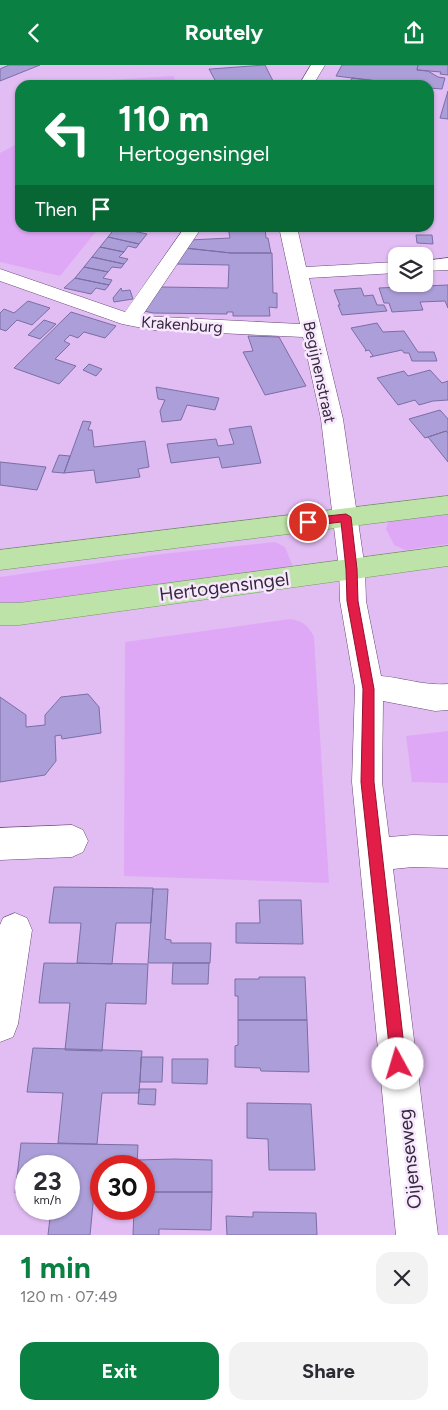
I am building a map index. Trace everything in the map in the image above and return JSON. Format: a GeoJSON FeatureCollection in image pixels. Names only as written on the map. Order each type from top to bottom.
{"type":"FeatureCollection","features":[{"type":"Feature","properties":{"kind":"main road"},"geometry":{"type":"LineString","coordinates":[[0,560],[448,505]]}},
{"type":"Feature","properties":{"kind":"main road","name":"Hertogensingel"},"geometry":{"type":"LineString","coordinates":[[0,614],[19,614],[448,556]]}},
{"type":"Feature","properties":{"kind":"street"},"geometry":{"type":"LineString","coordinates":[[309,80],[318,65]]}},
{"type":"Feature","properties":{"kind":"street"},"geometry":{"type":"LineString","coordinates":[[129,320],[191,232]]}},
{"type":"Feature","properties":{"kind":"street","name":"Begijnenstraat"},"geometry":{"type":"LineString","coordinates":[[289,232],[332,419],[346,517]]}},
{"type":"Feature","properties":{"kind":"street"},"geometry":{"type":"LineString","coordinates":[[433,266],[448,265]]}},
{"type":"Feature","properties":{"kind":"street"},"geometry":{"type":"LineString","coordinates":[[299,273],[388,267]]}},
{"type":"Feature","properties":{"kind":"street","name":"Krakenburg"},"geometry":{"type":"LineString","coordinates":[[0,275],[129,320],[153,324],[312,331]]}},
{"type":"Feature","properties":{"kind":"street","name":"Oijenseweg"},"geometry":{"type":"LineString","coordinates":[[346,517],[352,569],[353,601],[369,689],[368,782],[418,1235]]}},
{"type":"Feature","properties":{"kind":"street"},"geometry":{"type":"LineString","coordinates":[[369,689],[397,690],[436,698],[448,697]]}},
{"type":"Feature","properties":{"kind":"street"},"geometry":{"type":"LineString","coordinates":[[0,845],[72,841]]}},
{"type":"Feature","properties":{"kind":"street"},"geometry":{"type":"LineString","coordinates":[[375,855],[413,851],[448,852]]}},
{"type":"Feature","properties":{"kind":"street"},"geometry":{"type":"LineString","coordinates":[[0,1024],[15,930]]}},
{"type":"Feature","properties":{"kind":"shaded area"},"geometry":{"type":"Polygon","coordinates":[[[174,76],[175,80],[110,80],[174,76]]]}},
{"type":"Feature","properties":{"kind":"shaded area"},"geometry":{"type":"Polygon","coordinates":[[[15,145],[15,232],[96,232],[60,276],[0,262],[0,153],[15,145]]]}},
{"type":"Feature","properties":{"kind":"shaded area"},"geometry":{"type":"Polygon","coordinates":[[[448,512],[448,544],[405,550],[394,545],[386,529],[389,519],[448,512]]]}},
{"type":"Feature","properties":{"kind":"shaded area"},"geometry":{"type":"Polygon","coordinates":[[[275,542],[285,547],[294,569],[0,607],[0,577],[162,554],[275,542]]]}},
{"type":"Feature","properties":{"kind":"shaded area"},"geometry":{"type":"Polygon","coordinates":[[[290,619],[305,624],[314,637],[329,883],[124,876],[125,642],[290,619]]]}},
{"type":"Feature","properties":{"kind":"shaded area"},"geometry":{"type":"Polygon","coordinates":[[[448,731],[448,783],[412,782],[406,736],[448,731]]]}},
{"type":"Feature","properties":{"kind":"building"},"geometry":{"type":"Polygon","coordinates":[[[9,65],[40,65],[0,81],[0,69],[9,65]]]}},
{"type":"Feature","properties":{"kind":"building"},"geometry":{"type":"Polygon","coordinates":[[[265,65],[272,80],[215,80],[209,69],[265,65]]]}},
{"type":"Feature","properties":{"kind":"building"},"geometry":{"type":"Polygon","coordinates":[[[342,65],[418,65],[417,70],[428,71],[438,77],[445,78],[442,89],[434,88],[434,80],[369,80],[336,76],[342,65]]]}},
{"type":"Feature","properties":{"kind":"building"},"geometry":{"type":"Polygon","coordinates":[[[418,65],[448,65],[448,75],[440,74],[441,72],[417,70],[418,65]]]}},
{"type":"Feature","properties":{"kind":"building"},"geometry":{"type":"Polygon","coordinates":[[[352,78],[369,80],[351,80],[352,78]]]}},
{"type":"Feature","properties":{"kind":"building"},"geometry":{"type":"Polygon","coordinates":[[[448,91],[448,119],[440,118],[448,91]]]}},
{"type":"Feature","properties":{"kind":"building"},"geometry":{"type":"Polygon","coordinates":[[[112,232],[147,234],[139,244],[108,237],[112,232]]]}},
{"type":"Feature","properties":{"kind":"building"},"geometry":{"type":"Polygon","coordinates":[[[229,232],[265,232],[271,253],[231,253],[184,248],[189,240],[230,238],[229,232]]]}},
{"type":"Feature","properties":{"kind":"building"},"geometry":{"type":"Polygon","coordinates":[[[416,235],[432,235],[433,244],[417,243],[416,235]]]}},
{"type":"Feature","properties":{"kind":"building"},"geometry":{"type":"Polygon","coordinates":[[[108,237],[139,244],[136,248],[128,246],[124,252],[100,247],[108,237]]]}},
{"type":"Feature","properties":{"kind":"building"},"geometry":{"type":"Polygon","coordinates":[[[100,247],[124,252],[119,257],[128,259],[124,264],[92,257],[100,247]]]}},
{"type":"Feature","properties":{"kind":"building"},"geometry":{"type":"Polygon","coordinates":[[[185,248],[231,253],[272,253],[273,293],[277,293],[277,308],[269,307],[270,316],[233,316],[233,312],[227,312],[227,314],[153,313],[144,311],[161,287],[228,288],[229,265],[175,264],[185,248]]]}},
{"type":"Feature","properties":{"kind":"building"},"geometry":{"type":"Polygon","coordinates":[[[92,257],[124,264],[121,268],[112,267],[108,272],[84,267],[92,257]]]}},
{"type":"Feature","properties":{"kind":"building"},"geometry":{"type":"Polygon","coordinates":[[[84,267],[108,272],[103,278],[112,280],[109,285],[75,278],[84,267]]]}},
{"type":"Feature","properties":{"kind":"building"},"geometry":{"type":"Polygon","coordinates":[[[75,278],[109,285],[105,290],[96,288],[91,294],[64,288],[75,278]]]}},
{"type":"Feature","properties":{"kind":"building"},"geometry":{"type":"Polygon","coordinates":[[[448,285],[448,308],[445,301],[420,302],[423,310],[392,312],[389,303],[384,303],[379,288],[388,288],[388,292],[433,292],[433,286],[448,285]]]}},
{"type":"Feature","properties":{"kind":"building"},"geometry":{"type":"Polygon","coordinates":[[[121,288],[122,291],[130,290],[133,299],[114,302],[113,298],[121,288]]]}},
{"type":"Feature","properties":{"kind":"building"},"geometry":{"type":"Polygon","coordinates":[[[361,288],[364,296],[373,295],[377,305],[384,305],[387,311],[342,315],[334,290],[361,288]]]}},
{"type":"Feature","properties":{"kind":"building"},"geometry":{"type":"Polygon","coordinates":[[[28,301],[50,308],[32,325],[17,320],[6,331],[0,329],[0,313],[4,309],[14,313],[28,301]]]}},
{"type":"Feature","properties":{"kind":"building"},"geometry":{"type":"Polygon","coordinates":[[[71,312],[116,326],[105,338],[84,332],[78,338],[70,335],[64,341],[70,344],[55,359],[76,366],[59,384],[14,368],[71,312]]]}},
{"type":"Feature","properties":{"kind":"building"},"geometry":{"type":"Polygon","coordinates":[[[44,320],[56,324],[40,339],[28,335],[44,320]]]}},
{"type":"Feature","properties":{"kind":"building"},"geometry":{"type":"Polygon","coordinates":[[[377,323],[383,332],[404,331],[418,352],[434,352],[437,361],[412,361],[409,353],[404,353],[402,350],[370,357],[373,356],[369,350],[365,351],[351,328],[377,323]]]}},
{"type":"Feature","properties":{"kind":"building"},"geometry":{"type":"Polygon","coordinates":[[[248,336],[279,337],[306,386],[265,395],[243,352],[253,351],[248,336]]]}},
{"type":"Feature","properties":{"kind":"building"},"geometry":{"type":"Polygon","coordinates":[[[89,364],[102,369],[96,376],[83,370],[89,364]]]}},
{"type":"Feature","properties":{"kind":"building"},"geometry":{"type":"Polygon","coordinates":[[[430,370],[442,383],[448,381],[448,400],[433,401],[419,405],[415,400],[398,405],[377,378],[404,371],[408,376],[430,370]]]}},
{"type":"Feature","properties":{"kind":"building"},"geometry":{"type":"Polygon","coordinates":[[[156,387],[219,398],[215,410],[187,405],[181,420],[162,422],[160,411],[165,400],[158,399],[156,387]]]}},
{"type":"Feature","properties":{"kind":"building"},"geometry":{"type":"Polygon","coordinates":[[[440,410],[448,419],[448,433],[446,431],[425,438],[409,419],[440,410]]]}},
{"type":"Feature","properties":{"kind":"building"},"geometry":{"type":"Polygon","coordinates":[[[83,421],[91,422],[88,430],[92,430],[94,447],[145,441],[149,467],[138,469],[140,477],[96,483],[94,470],[64,473],[83,421]]]}},
{"type":"Feature","properties":{"kind":"building"},"geometry":{"type":"Polygon","coordinates":[[[251,426],[261,463],[222,468],[219,457],[171,463],[167,444],[216,439],[218,446],[234,444],[229,429],[251,426]]]}},
{"type":"Feature","properties":{"kind":"building"},"geometry":{"type":"Polygon","coordinates":[[[446,431],[448,433],[448,462],[428,437],[446,431]]]}},
{"type":"Feature","properties":{"kind":"building"},"geometry":{"type":"Polygon","coordinates":[[[59,455],[70,456],[64,473],[52,472],[59,455]]]}},
{"type":"Feature","properties":{"kind":"building"},"geometry":{"type":"Polygon","coordinates":[[[0,462],[46,467],[37,490],[0,485],[0,462]]]}},
{"type":"Feature","properties":{"kind":"building"},"geometry":{"type":"Polygon","coordinates":[[[88,694],[99,707],[101,733],[62,739],[61,735],[55,736],[56,761],[45,775],[0,782],[0,697],[26,715],[26,727],[45,725],[45,715],[61,697],[88,694]]]}},
{"type":"Feature","properties":{"kind":"building"},"geometry":{"type":"Polygon","coordinates":[[[54,887],[153,888],[151,923],[116,923],[112,964],[77,963],[81,923],[49,923],[54,887]]]}},
{"type":"Feature","properties":{"kind":"building"},"geometry":{"type":"Polygon","coordinates":[[[153,889],[168,889],[165,939],[171,940],[171,943],[211,943],[210,963],[148,963],[153,889]]]}},
{"type":"Feature","properties":{"kind":"building"},"geometry":{"type":"Polygon","coordinates":[[[259,900],[301,900],[303,944],[236,943],[236,923],[260,923],[259,900]]]}},
{"type":"Feature","properties":{"kind":"building"},"geometry":{"type":"Polygon","coordinates":[[[44,963],[148,964],[146,1004],[106,1003],[102,1051],[65,1050],[70,1003],[39,1003],[44,963]]]}},
{"type":"Feature","properties":{"kind":"building"},"geometry":{"type":"Polygon","coordinates":[[[173,963],[209,963],[208,984],[172,984],[173,963]]]}},
{"type":"Feature","properties":{"kind":"building"},"geometry":{"type":"Polygon","coordinates":[[[259,977],[305,977],[307,1020],[238,1020],[238,996],[235,996],[235,979],[259,979],[259,977]]]}},
{"type":"Feature","properties":{"kind":"building"},"geometry":{"type":"Polygon","coordinates":[[[238,1020],[307,1020],[309,1072],[261,1071],[260,1068],[235,1067],[235,1046],[238,1045],[238,1020]]]}},
{"type":"Feature","properties":{"kind":"building"},"geometry":{"type":"Polygon","coordinates":[[[33,1048],[142,1051],[139,1093],[102,1093],[97,1144],[58,1143],[63,1093],[27,1092],[33,1048]]]}},
{"type":"Feature","properties":{"kind":"building"},"geometry":{"type":"Polygon","coordinates":[[[141,1057],[163,1057],[162,1082],[140,1082],[141,1057]]]}},
{"type":"Feature","properties":{"kind":"building"},"geometry":{"type":"Polygon","coordinates":[[[172,1059],[208,1059],[207,1084],[172,1083],[172,1059]]]}},
{"type":"Feature","properties":{"kind":"building"},"geometry":{"type":"Polygon","coordinates":[[[139,1089],[156,1089],[155,1105],[138,1104],[139,1089]]]}},
{"type":"Feature","properties":{"kind":"building"},"geometry":{"type":"Polygon","coordinates":[[[247,1103],[311,1104],[315,1170],[269,1170],[268,1139],[247,1138],[247,1103]]]}},
{"type":"Feature","properties":{"kind":"building"},"geometry":{"type":"Polygon","coordinates":[[[21,1143],[138,1145],[138,1155],[90,1155],[90,1235],[48,1235],[50,1220],[80,1220],[80,1155],[20,1155],[21,1143]]]}},
{"type":"Feature","properties":{"kind":"building"},"geometry":{"type":"Polygon","coordinates":[[[155,1160],[212,1160],[212,1192],[155,1192],[155,1160]]]}},
{"type":"Feature","properties":{"kind":"building"},"geometry":{"type":"Polygon","coordinates":[[[155,1192],[212,1192],[211,1230],[159,1229],[159,1235],[133,1235],[134,1220],[155,1220],[155,1192]]]}},
{"type":"Feature","properties":{"kind":"building"},"geometry":{"type":"Polygon","coordinates":[[[253,1212],[316,1213],[317,1235],[227,1235],[226,1216],[253,1217],[253,1212]]]}},
{"type":"Feature","properties":{"kind":"route"},"geometry":{"type":"LineString","coordinates":[[308,522],[346,517],[352,569],[353,601],[369,689],[368,782],[398,1064]]}}]}
